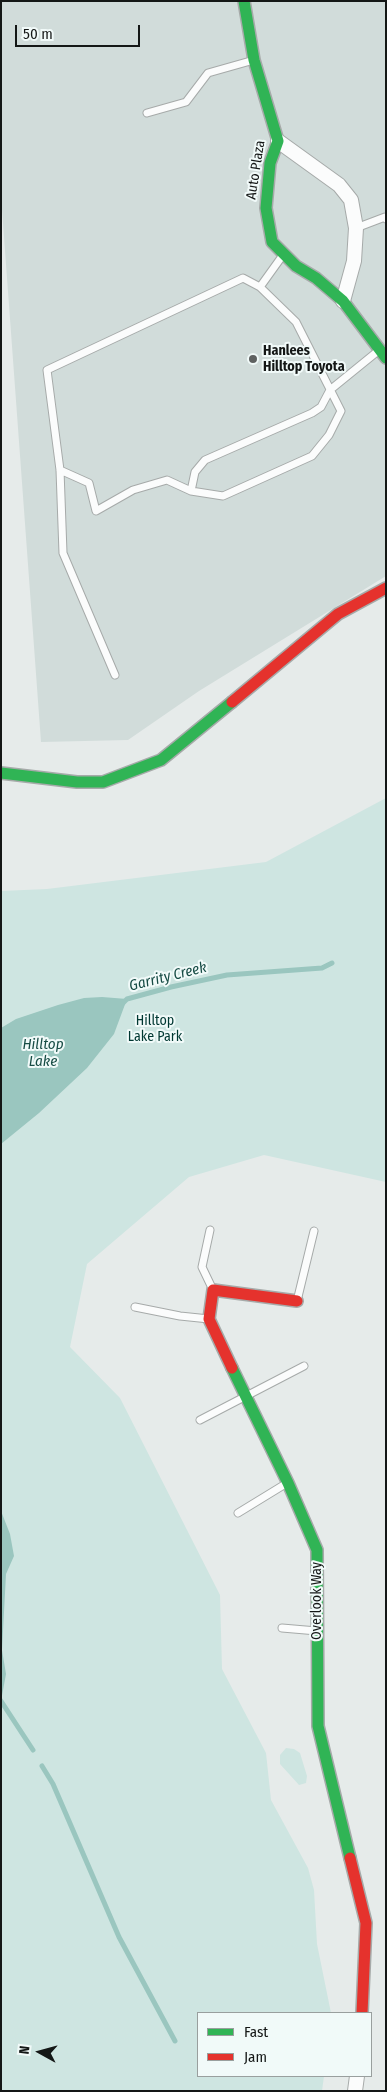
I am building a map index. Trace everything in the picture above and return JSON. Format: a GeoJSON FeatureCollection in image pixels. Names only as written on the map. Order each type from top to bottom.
{"type":"FeatureCollection","features":[{"type":"Feature","properties":{"kind":"street","name":"Auto Plaza"},"geometry":{"type":"LineString","coordinates":[[244,1],[254,60],[278,141],[270,163],[266,208],[272,242],[296,266],[316,278],[343,300],[383,354]]}},
{"type":"Feature","properties":{"kind":"street"},"geometry":{"type":"LineString","coordinates":[[278,141],[339,185],[350,200],[356,228],[354,261],[343,300]]}},
{"type":"Feature","properties":{"kind":"street"},"geometry":{"type":"LineString","coordinates":[[1,773],[77,782],[103,782],[161,760],[338,614],[386,588]]}},
{"type":"Feature","properties":{"kind":"street"},"geometry":{"type":"LineString","coordinates":[[210,1319],[213,1290],[297,1301]]}},
{"type":"Feature","properties":{"kind":"street","name":"Overlook Way"},"geometry":{"type":"LineString","coordinates":[[210,1319],[288,1483],[317,1550],[318,1726],[366,1923],[362,2012]]}},
{"type":"Feature","properties":{"kind":"street"},"geometry":{"type":"LineString","coordinates":[[355,2091],[357,2077]]}},
{"type":"Feature","properties":{"kind":"lane"},"geometry":{"type":"LineString","coordinates":[[147,113],[186,102],[208,73],[254,60]]}},
{"type":"Feature","properties":{"kind":"lane"},"geometry":{"type":"LineString","coordinates":[[356,228],[386,218]]}},
{"type":"Feature","properties":{"kind":"lane"},"geometry":{"type":"LineString","coordinates":[[260,287],[284,253]]}},
{"type":"Feature","properties":{"kind":"lane"},"geometry":{"type":"LineString","coordinates":[[60,470],[89,483],[96,511],[132,490],[166,480],[191,492],[223,496],[312,456],[329,435],[341,411],[296,322],[260,287],[243,278],[47,370],[60,470],[63,553],[114,675]]}},
{"type":"Feature","properties":{"kind":"lane"},"geometry":{"type":"LineString","coordinates":[[191,492],[195,472],[205,460],[312,413],[321,407],[330,390],[383,354]]}},
{"type":"Feature","properties":{"kind":"lane"},"geometry":{"type":"LineString","coordinates":[[210,1230],[202,1267],[213,1290]]}},
{"type":"Feature","properties":{"kind":"lane"},"geometry":{"type":"LineString","coordinates":[[297,1301],[314,1230]]}},
{"type":"Feature","properties":{"kind":"lane"},"geometry":{"type":"LineString","coordinates":[[135,1307],[180,1316],[210,1319]]}},
{"type":"Feature","properties":{"kind":"lane"},"geometry":{"type":"LineString","coordinates":[[200,1420],[304,1366]]}},
{"type":"Feature","properties":{"kind":"lane"},"geometry":{"type":"LineString","coordinates":[[238,1514],[288,1483]]}},
{"type":"Feature","properties":{"kind":"lane"},"geometry":{"type":"LineString","coordinates":[[282,1628],[317,1631]]}},
{"type":"Feature","properties":{"kind":"shaded area"},"geometry":{"type":"Polygon","coordinates":[[[1,1],[386,1],[386,576],[199,691],[128,740],[41,742],[1,196],[1,1]]]}},
{"type":"Feature","properties":{"kind":"green space","name":"Hilltop Lake Park"},"geometry":{"type":"Polygon","coordinates":[[[386,798],[386,1182],[264,1155],[189,1177],[87,1264],[70,1347],[120,1398],[220,1595],[222,1669],[266,1753],[271,1800],[308,1868],[314,1890],[317,1944],[331,2012],[197,2012],[197,2077],[324,2077],[322,2091],[1,2091],[1,891],[47,889],[266,862],[386,798]]]}},
{"type":"Feature","properties":{"kind":"green space"},"geometry":{"type":"Polygon","coordinates":[[[286,1748],[294,1749],[300,1753],[307,1776],[306,1783],[299,1785],[280,1764],[280,1755],[286,1748]]]}},
{"type":"Feature","properties":{"kind":"water","name":"Hilltop Lake"},"geometry":{"type":"Polygon","coordinates":[[[84,998],[127,999],[114,1034],[87,1068],[39,1113],[1,1144],[1,1028],[16,1019],[58,1005],[84,998]]]}},
{"type":"Feature","properties":{"kind":"water"},"geometry":{"type":"Polygon","coordinates":[[[1,1511],[10,1534],[14,1556],[6,1574],[2,1650],[6,1674],[1,1701],[1,1511]]]}},
{"type":"Feature","properties":{"kind":"waterway","name":"Garrity Creek"},"geometry":{"type":"LineString","coordinates":[[123,1003],[127,999],[171,987],[227,975],[322,968],[332,963]]}},
{"type":"Feature","properties":{"kind":"waterway"},"geometry":{"type":"LineString","coordinates":[[1,1701],[33,1750]]}},
{"type":"Feature","properties":{"kind":"waterway"},"geometry":{"type":"LineString","coordinates":[[42,1766],[53,1784],[119,1937],[175,2041]]}},
{"type":"Feature","properties":{"kind":"traffic: fast"},"geometry":{"type":"LineString","coordinates":[[244,1],[254,60],[278,141],[270,163],[266,208],[272,242],[296,266],[316,278],[343,301],[386,358]]}},
{"type":"Feature","properties":{"kind":"traffic: fast"},"geometry":{"type":"LineString","coordinates":[[1,773],[77,782],[103,782],[161,760],[232,702]]}},
{"type":"Feature","properties":{"kind":"traffic: fast"},"geometry":{"type":"LineString","coordinates":[[232,1368],[288,1483],[317,1550],[318,1726],[350,1858]]}},
{"type":"Feature","properties":{"kind":"traffic: jam"},"geometry":{"type":"LineString","coordinates":[[232,702],[338,614],[386,588]]}},
{"type":"Feature","properties":{"kind":"traffic: jam"},"geometry":{"type":"LineString","coordinates":[[232,1368],[209,1319],[213,1290],[297,1301]]}},
{"type":"Feature","properties":{"kind":"traffic: jam"},"geometry":{"type":"LineString","coordinates":[[350,1858],[366,1923],[362,2012]]}},
{"type":"Feature","properties":{"kind":"place","name":"Hanlees Hilltop Toyota"},"geometry":{"type":"Point","coordinates":[253,359]}}]}
